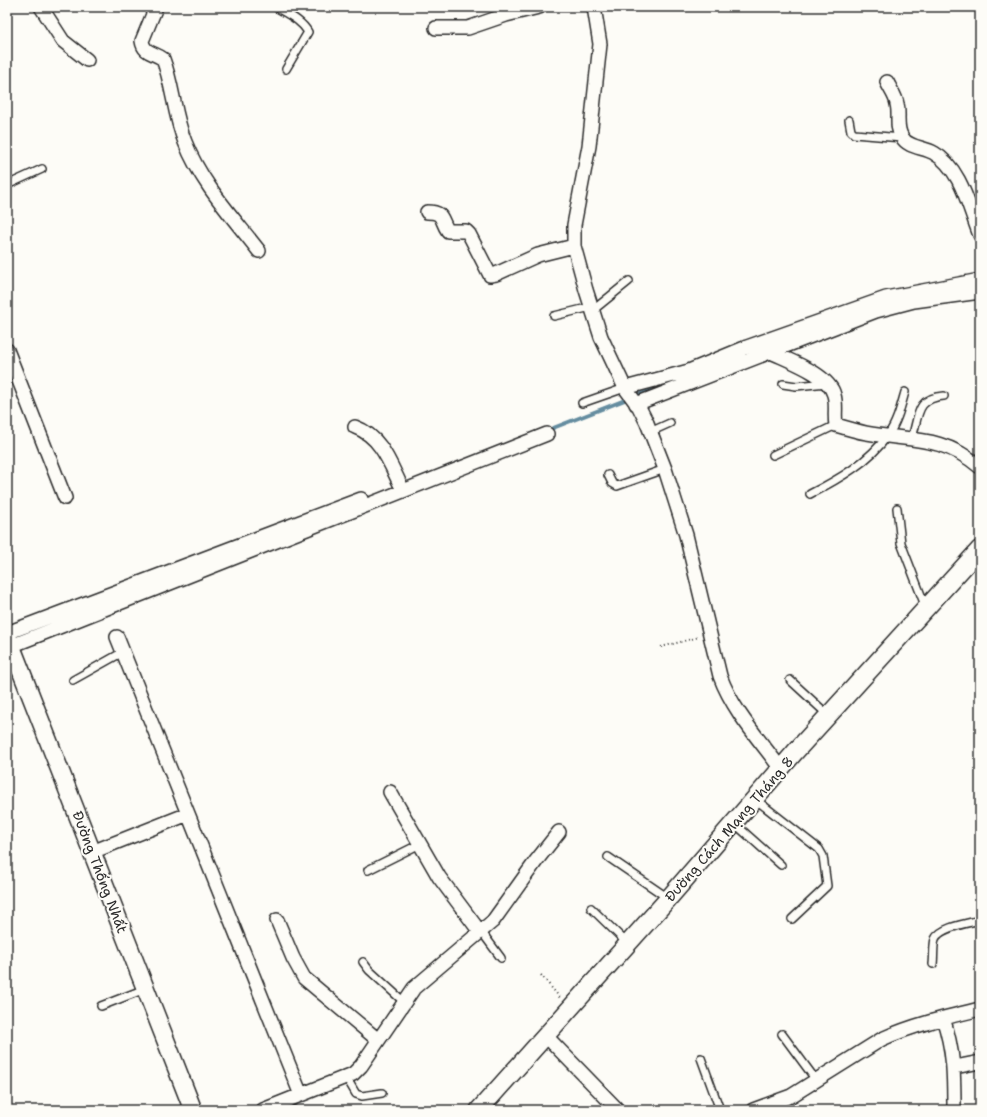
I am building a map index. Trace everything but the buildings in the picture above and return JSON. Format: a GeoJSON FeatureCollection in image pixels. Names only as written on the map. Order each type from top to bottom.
{"type":"FeatureCollection","features":[{"type":"Feature","properties":{"kind":"street"},"geometry":{"type":"LineString","coordinates":[[41,7],[63,41],[87,60]]}},
{"type":"Feature","properties":{"kind":"street"},"geometry":{"type":"LineString","coordinates":[[156,7],[142,41],[143,47],[146,51],[163,58],[176,119],[194,162],[208,185],[259,250]]}},
{"type":"Feature","properties":{"kind":"street"},"geometry":{"type":"LineString","coordinates":[[436,28],[468,28],[506,15],[539,7]]}},
{"type":"Feature","properties":{"kind":"street"},"geometry":{"type":"LineString","coordinates":[[594,7],[600,44],[588,146],[574,225],[574,246],[601,337],[650,432],[665,469],[686,534],[726,693],[734,706],[781,768]]}},
{"type":"Feature","properties":{"kind":"street"},"geometry":{"type":"LineString","coordinates":[[887,82],[897,103],[898,125],[902,138],[907,143],[934,152],[947,163],[956,176],[980,235]]}},
{"type":"Feature","properties":{"kind":"street"},"geometry":{"type":"LineString","coordinates":[[427,212],[441,216],[448,231],[466,231],[469,234],[488,273],[493,275],[538,255],[574,246]]}},
{"type":"Feature","properties":{"kind":"street"},"geometry":{"type":"LineString","coordinates":[[631,397],[748,347],[886,298],[980,280]]}},
{"type":"Feature","properties":{"kind":"street"},"geometry":{"type":"LineString","coordinates":[[631,397],[769,351],[876,311],[914,301],[980,292]]}},
{"type":"Feature","properties":{"kind":"street"},"geometry":{"type":"LineString","coordinates":[[7,350],[65,498]]}},
{"type":"Feature","properties":{"kind":"street"},"geometry":{"type":"LineString","coordinates":[[769,351],[816,374],[828,382],[835,397],[836,425],[867,433],[934,442],[954,450],[980,467]]}},
{"type":"Feature","properties":{"kind":"street"},"geometry":{"type":"LineString","coordinates":[[354,427],[366,433],[383,448],[400,484]]}},
{"type":"Feature","properties":{"kind":"street"},"geometry":{"type":"LineString","coordinates":[[545,430],[9,640],[400,484],[545,430]]}},
{"type":"Feature","properties":{"kind":"street","name":"Đường Cách Mạng Tháng 8"},"geometry":{"type":"LineString","coordinates":[[479,1110],[668,899],[781,768],[980,548]]}},
{"type":"Feature","properties":{"kind":"street"},"geometry":{"type":"LineString","coordinates":[[117,637],[301,1095]]}},
{"type":"Feature","properties":{"kind":"street","name":"Đường Thống Nhất"},"geometry":{"type":"LineString","coordinates":[[9,640],[193,1110]]}},
{"type":"Feature","properties":{"kind":"street"},"geometry":{"type":"LineString","coordinates":[[390,792],[439,877],[480,932]]}},
{"type":"Feature","properties":{"kind":"street"},"geometry":{"type":"LineString","coordinates":[[92,852],[188,814]]}},
{"type":"Feature","properties":{"kind":"street"},"geometry":{"type":"LineString","coordinates":[[263,1110],[353,1074],[361,1066],[404,1002],[423,979],[500,914],[536,861],[559,832]]}},
{"type":"Feature","properties":{"kind":"street"},"geometry":{"type":"LineString","coordinates":[[277,920],[293,958],[304,978],[378,1040]]}},
{"type":"Feature","properties":{"kind":"street"},"geometry":{"type":"LineString","coordinates":[[754,1110],[772,1107],[882,1039],[943,1018],[980,1009]]}},
{"type":"Feature","properties":{"kind":"street"},"geometry":{"type":"LineString","coordinates":[[943,1018],[952,1046],[954,1067],[954,1110]]}},
{"type":"Feature","properties":{"kind":"street"},"geometry":{"type":"LineString","coordinates":[[546,1036],[618,1110]]}},
{"type":"Feature","properties":{"kind":"street"},"geometry":{"type":"LineString","coordinates":[[954,1067],[980,1062]]}},
{"type":"Feature","properties":{"kind":"lane"},"geometry":{"type":"LineString","coordinates":[[276,7],[294,18],[305,27],[308,32],[286,69]]}},
{"type":"Feature","properties":{"kind":"lane"},"geometry":{"type":"LineString","coordinates":[[849,120],[851,131],[854,134],[902,138]]}},
{"type":"Feature","properties":{"kind":"lane"},"geometry":{"type":"LineString","coordinates":[[7,185],[42,169]]}},
{"type":"Feature","properties":{"kind":"lane"},"geometry":{"type":"LineString","coordinates":[[554,316],[592,309],[629,281]]}},
{"type":"Feature","properties":{"kind":"lane"},"geometry":{"type":"LineString","coordinates":[[783,384],[796,386],[828,382]]}},
{"type":"Feature","properties":{"kind":"lane"},"geometry":{"type":"LineString","coordinates":[[810,494],[852,470],[888,435],[897,418],[905,392]]}},
{"type":"Feature","properties":{"kind":"lane"},"geometry":{"type":"LineString","coordinates":[[912,438],[923,403],[928,399],[944,396]]}},
{"type":"Feature","properties":{"kind":"lane"},"geometry":{"type":"LineString","coordinates":[[582,403],[631,397]]}},
{"type":"Feature","properties":{"kind":"lane"},"geometry":{"type":"LineString","coordinates":[[650,432],[670,423]]}},
{"type":"Feature","properties":{"kind":"lane"},"geometry":{"type":"LineString","coordinates":[[773,456],[836,425]]}},
{"type":"Feature","properties":{"kind":"lane"},"geometry":{"type":"LineString","coordinates":[[608,474],[612,483],[617,486],[665,469]]}},
{"type":"Feature","properties":{"kind":"lane"},"geometry":{"type":"LineString","coordinates":[[898,508],[901,543],[926,608]]}},
{"type":"Feature","properties":{"kind":"lane"},"geometry":{"type":"LineString","coordinates":[[73,680],[124,652]]}},
{"type":"Feature","properties":{"kind":"lane"},"geometry":{"type":"LineString","coordinates":[[790,680],[828,716]]}},
{"type":"Feature","properties":{"kind":"lane"},"geometry":{"type":"LineString","coordinates":[[755,798],[813,844],[823,856],[827,886],[792,919]]}},
{"type":"Feature","properties":{"kind":"lane"},"geometry":{"type":"LineString","coordinates":[[734,822],[781,865]]}},
{"type":"Feature","properties":{"kind":"lane"},"geometry":{"type":"LineString","coordinates":[[368,870],[420,844]]}},
{"type":"Feature","properties":{"kind":"lane"},"geometry":{"type":"LineString","coordinates":[[608,857],[668,899]]}},
{"type":"Feature","properties":{"kind":"lane"},"geometry":{"type":"LineString","coordinates":[[592,908],[628,944]]}},
{"type":"Feature","properties":{"kind":"lane"},"geometry":{"type":"LineString","coordinates":[[933,964],[935,939],[940,933],[980,920]]}},
{"type":"Feature","properties":{"kind":"lane"},"geometry":{"type":"LineString","coordinates":[[480,932],[501,958]]}},
{"type":"Feature","properties":{"kind":"lane"},"geometry":{"type":"LineString","coordinates":[[363,962],[368,970],[404,1002]]}},
{"type":"Feature","properties":{"kind":"lane"},"geometry":{"type":"LineString","coordinates":[[101,1006],[145,989]]}},
{"type":"Feature","properties":{"kind":"lane"},"geometry":{"type":"LineString","coordinates":[[782,1034],[816,1080]]}},
{"type":"Feature","properties":{"kind":"lane"},"geometry":{"type":"LineString","coordinates":[[701,1058],[720,1110]]}},
{"type":"Feature","properties":{"kind":"lane"},"geometry":{"type":"LineString","coordinates":[[346,1077],[356,1094],[362,1096],[382,1093]]}},
{"type":"Feature","properties":{"kind":"path"},"geometry":{"type":"LineString","coordinates":[[661,647],[710,634]]}},
{"type":"Feature","properties":{"kind":"path"},"geometry":{"type":"LineString","coordinates":[[541,975],[570,1009]]}},
{"type":"Feature","properties":{"kind":"waterway"},"geometry":{"type":"LineString","coordinates":[[635,396],[680,380]]}},
{"type":"Feature","properties":{"kind":"waterway"},"geometry":{"type":"LineString","coordinates":[[548,430],[630,398]]}}]}
